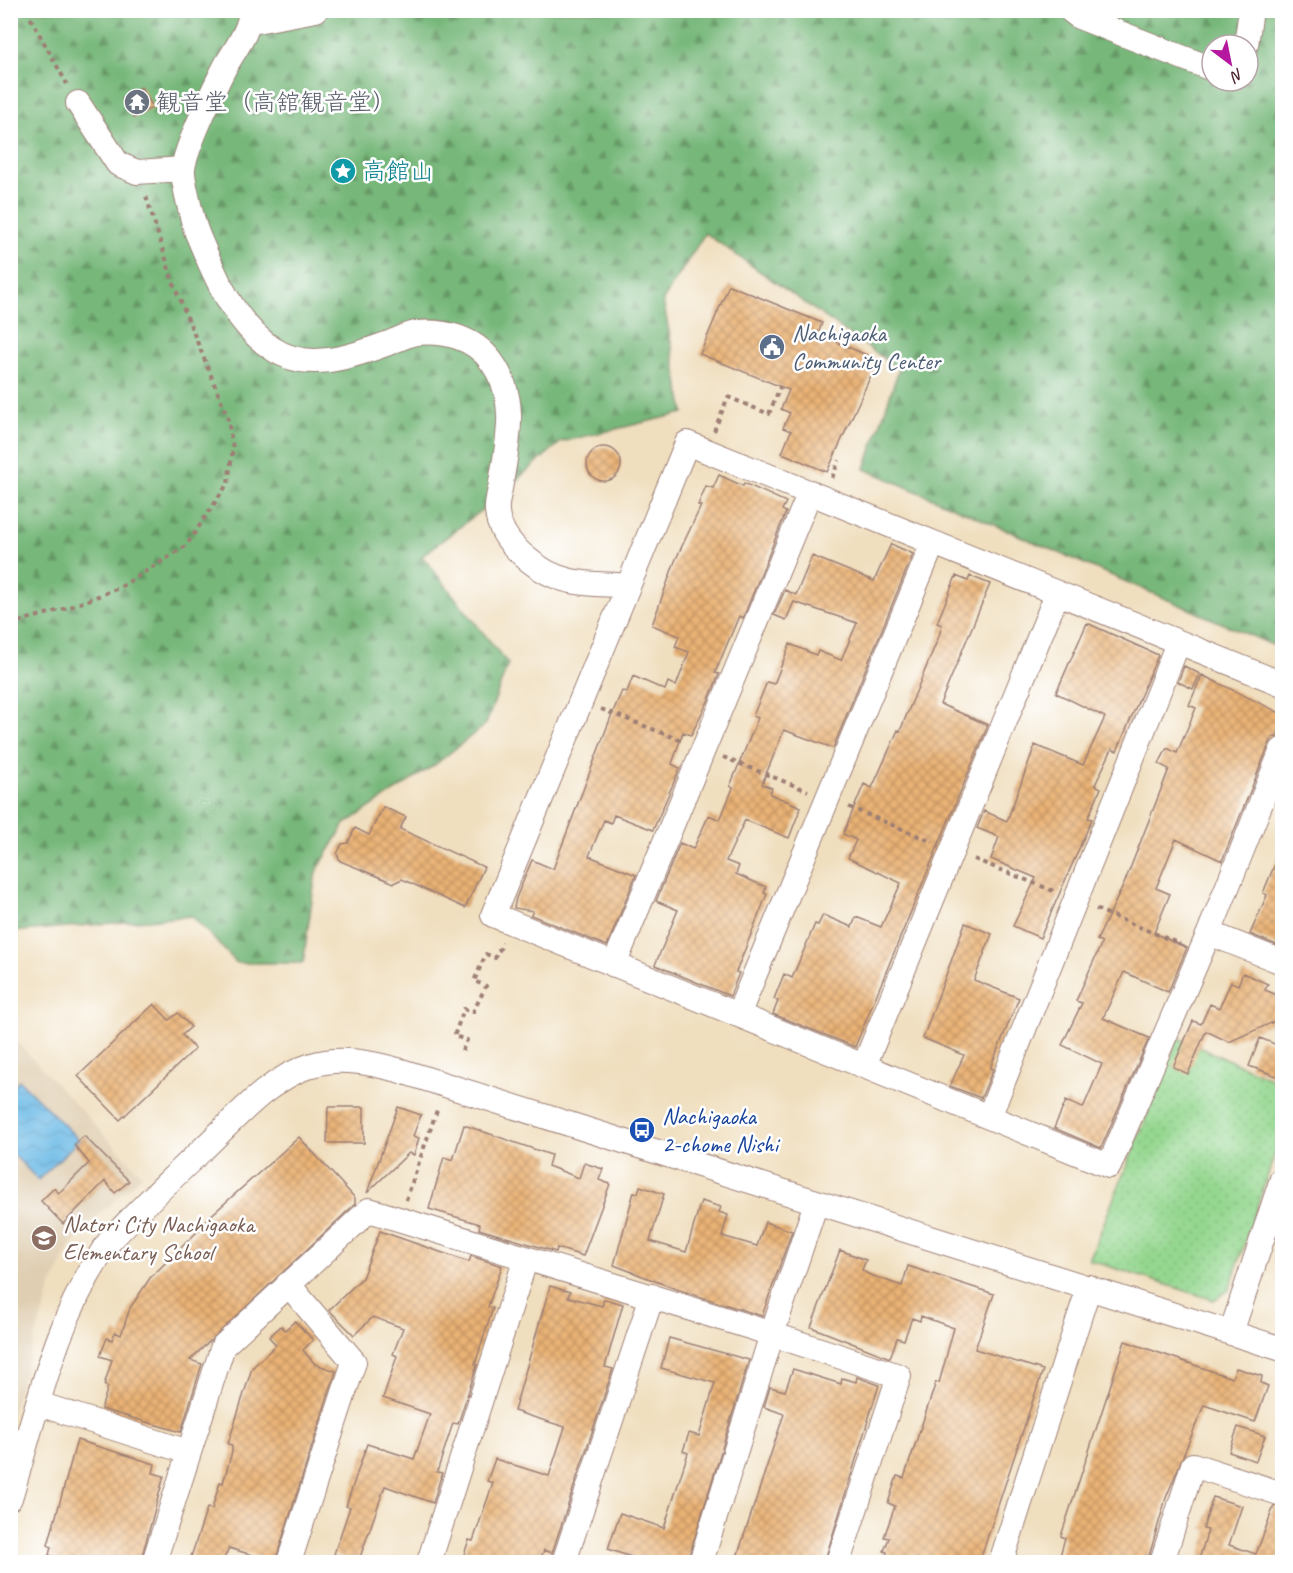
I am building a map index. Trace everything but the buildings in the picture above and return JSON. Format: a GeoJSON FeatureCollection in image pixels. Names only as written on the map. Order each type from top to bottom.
{"type":"FeatureCollection","features":[{"type":"Feature","properties":{"kind":"street"},"geometry":{"type":"LineString","coordinates":[[316,10],[251,16],[225,68],[183,169],[195,229],[213,270],[235,309],[258,338],[275,351],[301,360],[334,360],[354,356],[416,333],[464,338],[482,349],[497,369],[508,398],[510,422],[497,512],[511,544],[537,567],[570,581],[627,586]]}},
{"type":"Feature","properties":{"kind":"street"},"geometry":{"type":"LineString","coordinates":[[1070,10],[1079,17],[1200,64]]}},
{"type":"Feature","properties":{"kind":"street"},"geometry":{"type":"LineString","coordinates":[[1248,33],[1251,10]]}},
{"type":"Feature","properties":{"kind":"street"},"geometry":{"type":"LineString","coordinates":[[78,103],[118,164],[137,172],[183,169]]}},
{"type":"Feature","properties":{"kind":"street"},"geometry":{"type":"LineString","coordinates":[[1282,684],[933,543],[820,487],[687,443],[493,915],[1109,1166],[1205,943],[1282,750]]}},
{"type":"Feature","properties":{"kind":"street"},"geometry":{"type":"LineString","coordinates":[[614,964],[820,487]]}},
{"type":"Feature","properties":{"kind":"street"},"geometry":{"type":"LineString","coordinates":[[738,1015],[933,543]]}},
{"type":"Feature","properties":{"kind":"street"},"geometry":{"type":"LineString","coordinates":[[864,1066],[1057,594]]}},
{"type":"Feature","properties":{"kind":"street"},"geometry":{"type":"LineString","coordinates":[[989,1117],[1179,643]]}},
{"type":"Feature","properties":{"kind":"street"},"geometry":{"type":"LineString","coordinates":[[1205,943],[1282,962]]}},
{"type":"Feature","properties":{"kind":"street"},"geometry":{"type":"LineString","coordinates":[[10,1498],[60,1335],[74,1299],[108,1242],[257,1098],[294,1072],[314,1064],[333,1062],[378,1065],[1282,1348]]}},
{"type":"Feature","properties":{"kind":"street"},"geometry":{"type":"LineString","coordinates":[[1231,1333],[1281,1191]]}},
{"type":"Feature","properties":{"kind":"street"},"geometry":{"type":"LineString","coordinates":[[701,1563],[772,1334],[816,1203]]}},
{"type":"Feature","properties":{"kind":"street"},"geometry":{"type":"LineString","coordinates":[[154,1563],[223,1346],[369,1210],[651,1296],[899,1376],[838,1563]]}},
{"type":"Feature","properties":{"kind":"street"},"geometry":{"type":"LineString","coordinates":[[429,1563],[526,1258]]}},
{"type":"Feature","properties":{"kind":"street"},"geometry":{"type":"LineString","coordinates":[[288,1284],[354,1362],[289,1563]]}},
{"type":"Feature","properties":{"kind":"street"},"geometry":{"type":"LineString","coordinates":[[1001,1563],[1089,1287]]}},
{"type":"Feature","properties":{"kind":"street"},"geometry":{"type":"LineString","coordinates":[[564,1563],[651,1296]]}},
{"type":"Feature","properties":{"kind":"street"},"geometry":{"type":"LineString","coordinates":[[39,1404],[188,1452]]}},
{"type":"Feature","properties":{"kind":"street"},"geometry":{"type":"LineString","coordinates":[[1162,1563],[1193,1465],[1282,1494]]}},
{"type":"Feature","properties":{"kind":"path"},"geometry":{"type":"LineString","coordinates":[[26,10],[78,103]]}},
{"type":"Feature","properties":{"kind":"path"},"geometry":{"type":"LineString","coordinates":[[10,624],[67,608],[119,588],[186,546],[228,483],[233,448],[227,415],[174,285],[137,172]]}},
{"type":"Feature","properties":{"kind":"path"},"geometry":{"type":"LineString","coordinates":[[712,437],[728,398],[769,414],[780,387]]}},
{"type":"Feature","properties":{"kind":"path"},"geometry":{"type":"LineString","coordinates":[[820,487],[839,460]]}},
{"type":"Feature","properties":{"kind":"path"},"geometry":{"type":"LineString","coordinates":[[580,700],[686,743]]}},
{"type":"Feature","properties":{"kind":"path"},"geometry":{"type":"LineString","coordinates":[[712,753],[810,792]]}},
{"type":"Feature","properties":{"kind":"path"},"geometry":{"type":"LineString","coordinates":[[848,807],[944,846]]}},
{"type":"Feature","properties":{"kind":"path"},"geometry":{"type":"LineString","coordinates":[[973,858],[1066,896]]}},
{"type":"Feature","properties":{"kind":"path"},"geometry":{"type":"LineString","coordinates":[[1095,908],[1205,943]]}},
{"type":"Feature","properties":{"kind":"path"},"geometry":{"type":"LineString","coordinates":[[462,1051],[466,1040],[454,1035],[464,1009],[473,1012],[486,986],[474,981],[486,954],[495,958],[508,935]]}},
{"type":"Feature","properties":{"kind":"path"},"geometry":{"type":"LineString","coordinates":[[399,1220],[438,1107]]}},
{"type":"Feature","properties":{"kind":"shaded area","name":"Natori City Nachigaoka Elementary School"},"geometry":{"type":"Polygon","coordinates":[[[11,1036],[142,1175],[88,1225],[68,1251],[51,1287],[11,1414],[11,1036]]]}},
{"type":"Feature","properties":{"kind":"green space"},"geometry":{"type":"Polygon","coordinates":[[[11,11],[1282,11],[1282,649],[865,469],[899,369],[705,233],[663,300],[684,413],[561,442],[478,513],[422,556],[508,664],[486,724],[436,764],[345,824],[316,872],[303,963],[237,963],[192,916],[11,932],[11,11]]]}},
{"type":"Feature","properties":{"kind":"green space"},"geometry":{"type":"Polygon","coordinates":[[[1178,1038],[1282,1083],[1282,1133],[1229,1290],[1214,1300],[1089,1260],[1178,1038]]]}},
{"type":"Feature","properties":{"kind":"water"},"geometry":{"type":"Polygon","coordinates":[[[19,1080],[79,1140],[38,1180],[11,1152],[11,1089],[19,1080]]]}},
{"type":"Feature","properties":{"kind":"place","name":"観音堂（高舘観音堂）"},"geometry":{"type":"Point","coordinates":[137,102]}},
{"type":"Feature","properties":{"kind":"place","name":"高館山"},"geometry":{"type":"Point","coordinates":[343,171]}},
{"type":"Feature","properties":{"kind":"place","name":"Nachigaoka Community Center"},"geometry":{"type":"Point","coordinates":[772,347]}},
{"type":"Feature","properties":{"kind":"place","name":"Nachigaoka 2-chome Nishi"},"geometry":{"type":"Point","coordinates":[642,1130]}},
{"type":"Feature","properties":{"kind":"place","name":"Natori City Nachigaoka Elementary School"},"geometry":{"type":"Point","coordinates":[44,1238]}}]}
